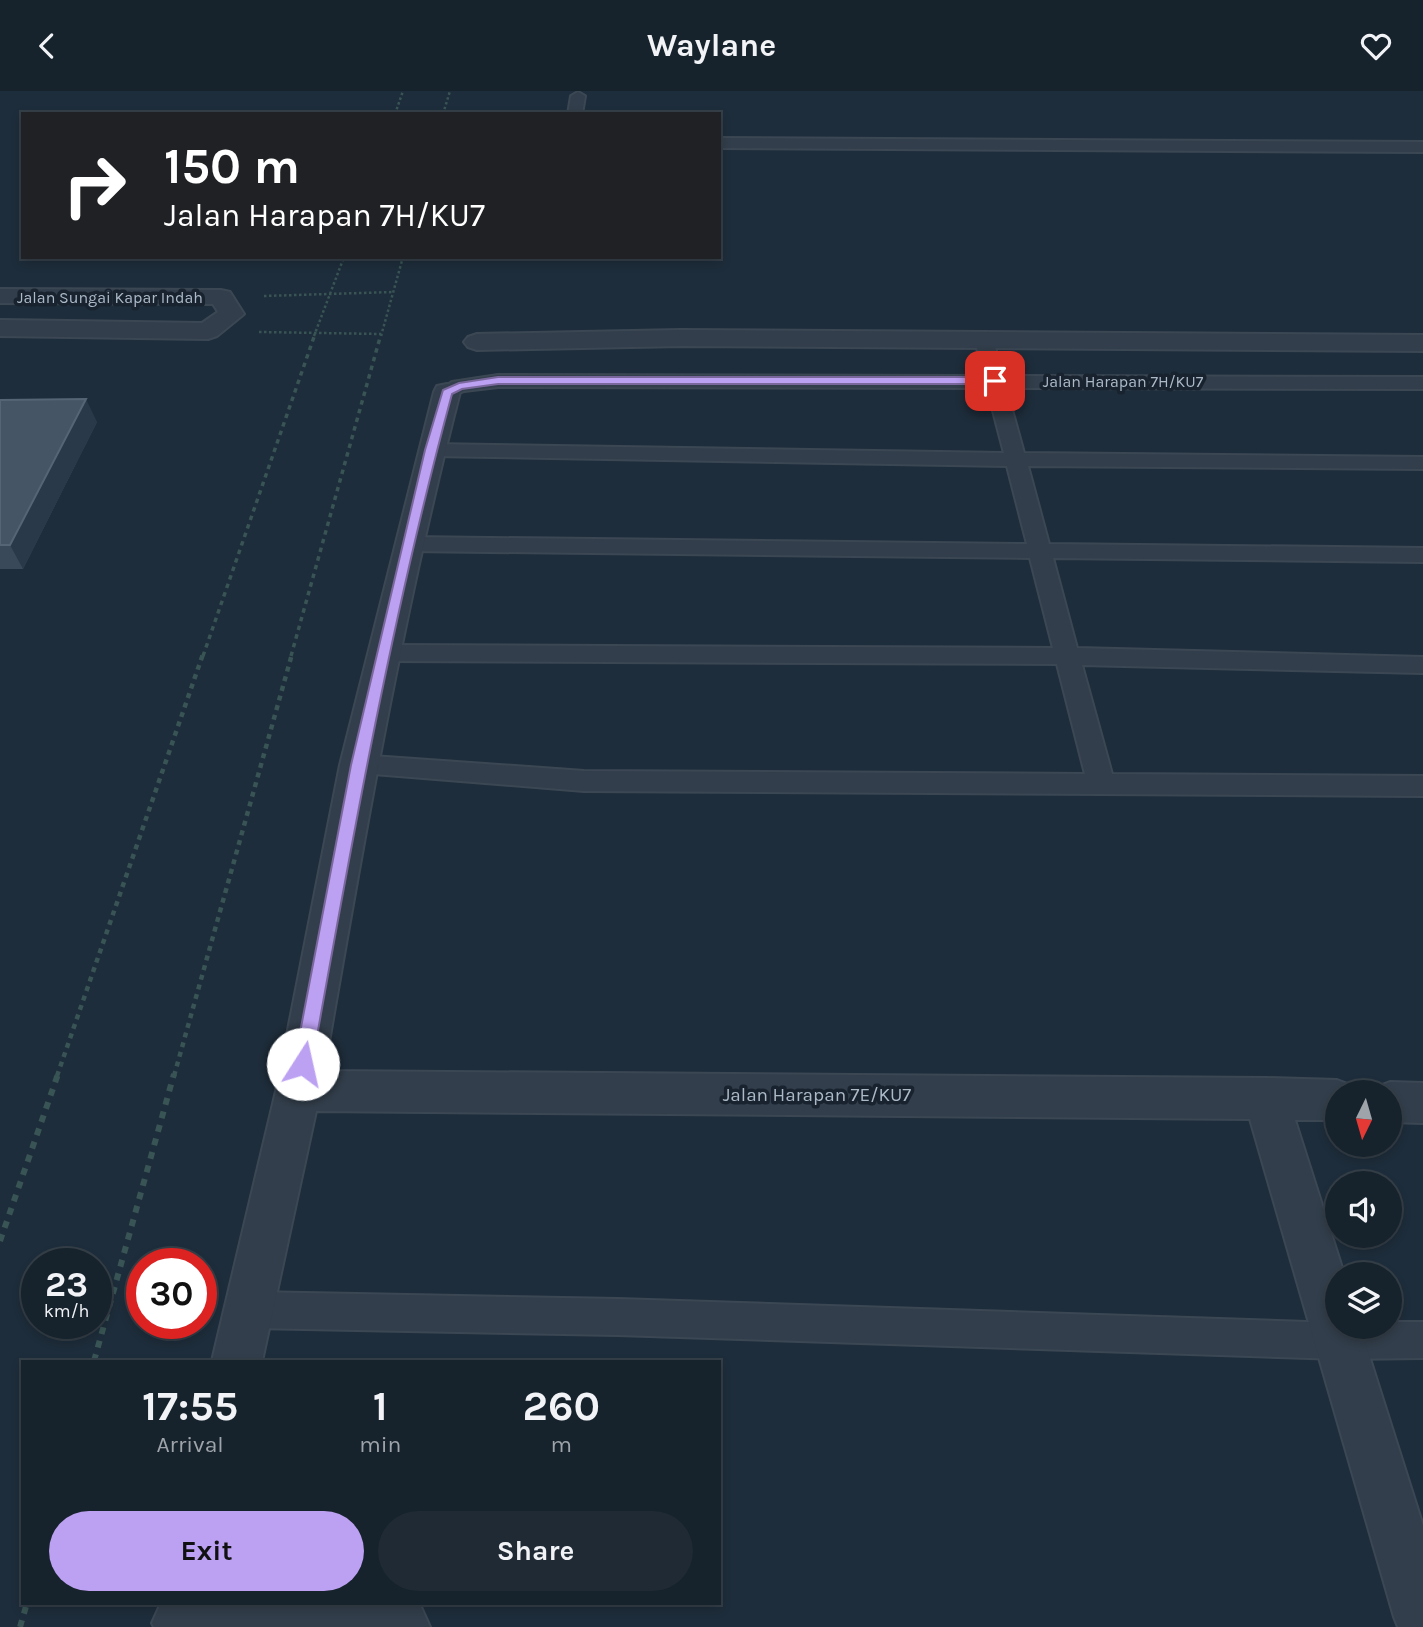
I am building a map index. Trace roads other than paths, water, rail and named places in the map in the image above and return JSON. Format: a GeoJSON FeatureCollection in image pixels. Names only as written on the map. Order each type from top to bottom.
{"type":"FeatureCollection","features":[{"type":"Feature","properties":{"kind":"street","name":"Jalan Sungai Kapar Indah"},"geometry":{"type":"LineString","coordinates":[[0,296],[221,297],[232,314],[208,331],[0,328]]}},
{"type":"Feature","properties":{"kind":"street"},"geometry":{"type":"LineString","coordinates":[[477,342],[681,338],[1423,343]]}},
{"type":"Feature","properties":{"kind":"street"},"geometry":{"type":"LineString","coordinates":[[237,1360],[298,1091],[358,765],[431,450],[447,393]]}},
{"type":"Feature","properties":{"kind":"street","name":"Jalan Harapan 7E/KU7"},"geometry":{"type":"LineString","coordinates":[[298,1091],[1325,1100]]}},
{"type":"Feature","properties":{"kind":"street"},"geometry":{"type":"LineString","coordinates":[[1266,1098],[1423,1617]]}},
{"type":"Feature","properties":{"kind":"street"},"geometry":{"type":"LineString","coordinates":[[1402,1102],[1423,1103]]}},
{"type":"Feature","properties":{"kind":"street"},"geometry":{"type":"LineString","coordinates":[[182,1618],[401,1627]]}},
{"type":"Feature","properties":{"kind":"lane"},"geometry":{"type":"LineString","coordinates":[[575,112],[578,96]]}},
{"type":"Feature","properties":{"kind":"lane"},"geometry":{"type":"LineString","coordinates":[[721,143],[1423,147]]}},
{"type":"Feature","properties":{"kind":"lane"},"geometry":{"type":"LineString","coordinates":[[985,340],[1101,783]]}},
{"type":"Feature","properties":{"kind":"lane","name":"Jalan Harapan 7H/KU7"},"geometry":{"type":"LineString","coordinates":[[447,393],[459,386],[498,381],[1423,383]]}},
{"type":"Feature","properties":{"kind":"lane"},"geometry":{"type":"LineString","coordinates":[[431,450],[1224,463],[1423,463]]}},
{"type":"Feature","properties":{"kind":"lane"},"geometry":{"type":"LineString","coordinates":[[410,544],[1423,555]]}},
{"type":"Feature","properties":{"kind":"lane"},"geometry":{"type":"LineString","coordinates":[[384,653],[1067,656],[1423,665]]}},
{"type":"Feature","properties":{"kind":"lane"},"geometry":{"type":"LineString","coordinates":[[358,765],[584,781],[1423,786]]}},
{"type":"Feature","properties":{"kind":"lane"},"geometry":{"type":"LineString","coordinates":[[248,1310],[618,1317],[1340,1341],[1423,1340]]}}]}
